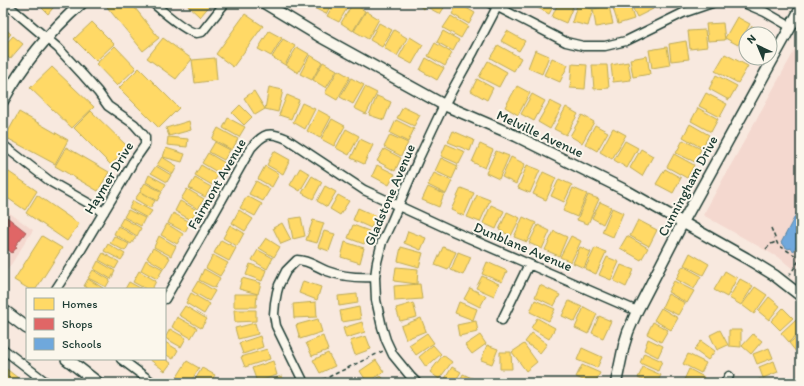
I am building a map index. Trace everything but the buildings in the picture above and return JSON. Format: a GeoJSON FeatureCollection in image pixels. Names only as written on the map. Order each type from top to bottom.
{"type":"FeatureCollection","features":[{"type":"Feature","properties":{"kind":"main road"},"geometry":{"type":"LineString","coordinates":[[3,310],[26,327]]}},
{"type":"Feature","properties":{"kind":"main road"},"geometry":{"type":"LineString","coordinates":[[68,360],[98,383]]}},
{"type":"Feature","properties":{"kind":"street"},"geometry":{"type":"LineString","coordinates":[[6,3],[47,39]]}},
{"type":"Feature","properties":{"kind":"street"},"geometry":{"type":"LineString","coordinates":[[3,101],[19,74],[47,39],[82,3]]}},
{"type":"Feature","properties":{"kind":"street"},"geometry":{"type":"LineString","coordinates":[[153,3],[163,13],[177,23],[196,33],[202,32],[225,3]]}},
{"type":"Feature","properties":{"kind":"street","name":"Melville Avenue"},"geometry":{"type":"LineString","coordinates":[[264,3],[319,36],[444,105],[516,136],[627,191],[751,261],[774,275],[801,296]]}},
{"type":"Feature","properties":{"kind":"street"},"geometry":{"type":"LineString","coordinates":[[493,5],[566,42],[583,46],[605,46],[626,41],[683,13],[712,3]]}},
{"type":"Feature","properties":{"kind":"street"},"geometry":{"type":"LineString","coordinates":[[744,3],[765,12],[791,27]]}},
{"type":"Feature","properties":{"kind":"street","name":"Gladstone Avenue"},"geometry":{"type":"LineString","coordinates":[[417,383],[393,355],[382,327],[376,300],[375,277],[382,242],[418,160],[493,5]]}},
{"type":"Feature","properties":{"kind":"street","name":"Cunningham Drive"},"geometry":{"type":"LineString","coordinates":[[616,383],[624,345],[628,332],[638,311],[683,222],[801,8]]}},
{"type":"Feature","properties":{"kind":"street","name":"Haymer Drive"},"geometry":{"type":"LineString","coordinates":[[47,39],[58,48],[83,75],[108,106],[134,124],[145,137],[145,144],[57,288]]}},
{"type":"Feature","properties":{"kind":"street","name":"Fairmont Avenue"},"geometry":{"type":"LineString","coordinates":[[166,297],[251,148],[261,138],[269,134],[276,134],[287,139],[364,190],[399,206]]}},
{"type":"Feature","properties":{"kind":"street"},"geometry":{"type":"LineString","coordinates":[[3,145],[51,182],[104,212]]}},
{"type":"Feature","properties":{"kind":"street","name":"Dunblane Avenue"},"geometry":{"type":"LineString","coordinates":[[399,206],[455,232],[638,311]]}},
{"type":"Feature","properties":{"kind":"street"},"geometry":{"type":"LineString","coordinates":[[304,383],[276,326],[274,314],[274,303],[277,292],[286,271],[298,260],[304,260],[327,271],[340,275],[357,278],[375,277]]}},
{"type":"Feature","properties":{"kind":"street"},"geometry":{"type":"LineString","coordinates":[[502,320],[529,264]]}},
{"type":"Feature","properties":{"kind":"street"},"geometry":{"type":"LineString","coordinates":[[3,349],[47,383]]}},
{"type":"Feature","properties":{"kind":"street"},"geometry":{"type":"LineString","coordinates":[[125,360],[153,383]]}},
{"type":"Feature","properties":{"kind":"street"},"geometry":{"type":"LineString","coordinates":[[32,383],[37,376]]}},
{"type":"Feature","properties":{"kind":"path"},"geometry":{"type":"LineString","coordinates":[[771,228],[778,245],[800,259],[784,283]]}},
{"type":"Feature","properties":{"kind":"path"},"geometry":{"type":"LineString","coordinates":[[766,249],[771,244],[776,242]]}},
{"type":"Feature","properties":{"kind":"path"},"geometry":{"type":"LineString","coordinates":[[316,383],[382,351]]}},
{"type":"Feature","properties":{"kind":"shaded area"},"geometry":{"type":"Polygon","coordinates":[[[801,39],[801,276],[781,259],[703,215],[801,39]]]}},
{"type":"Feature","properties":{"kind":"shaded area"},"geometry":{"type":"Polygon","coordinates":[[[3,208],[33,230],[3,277],[3,208]]]}}]}
